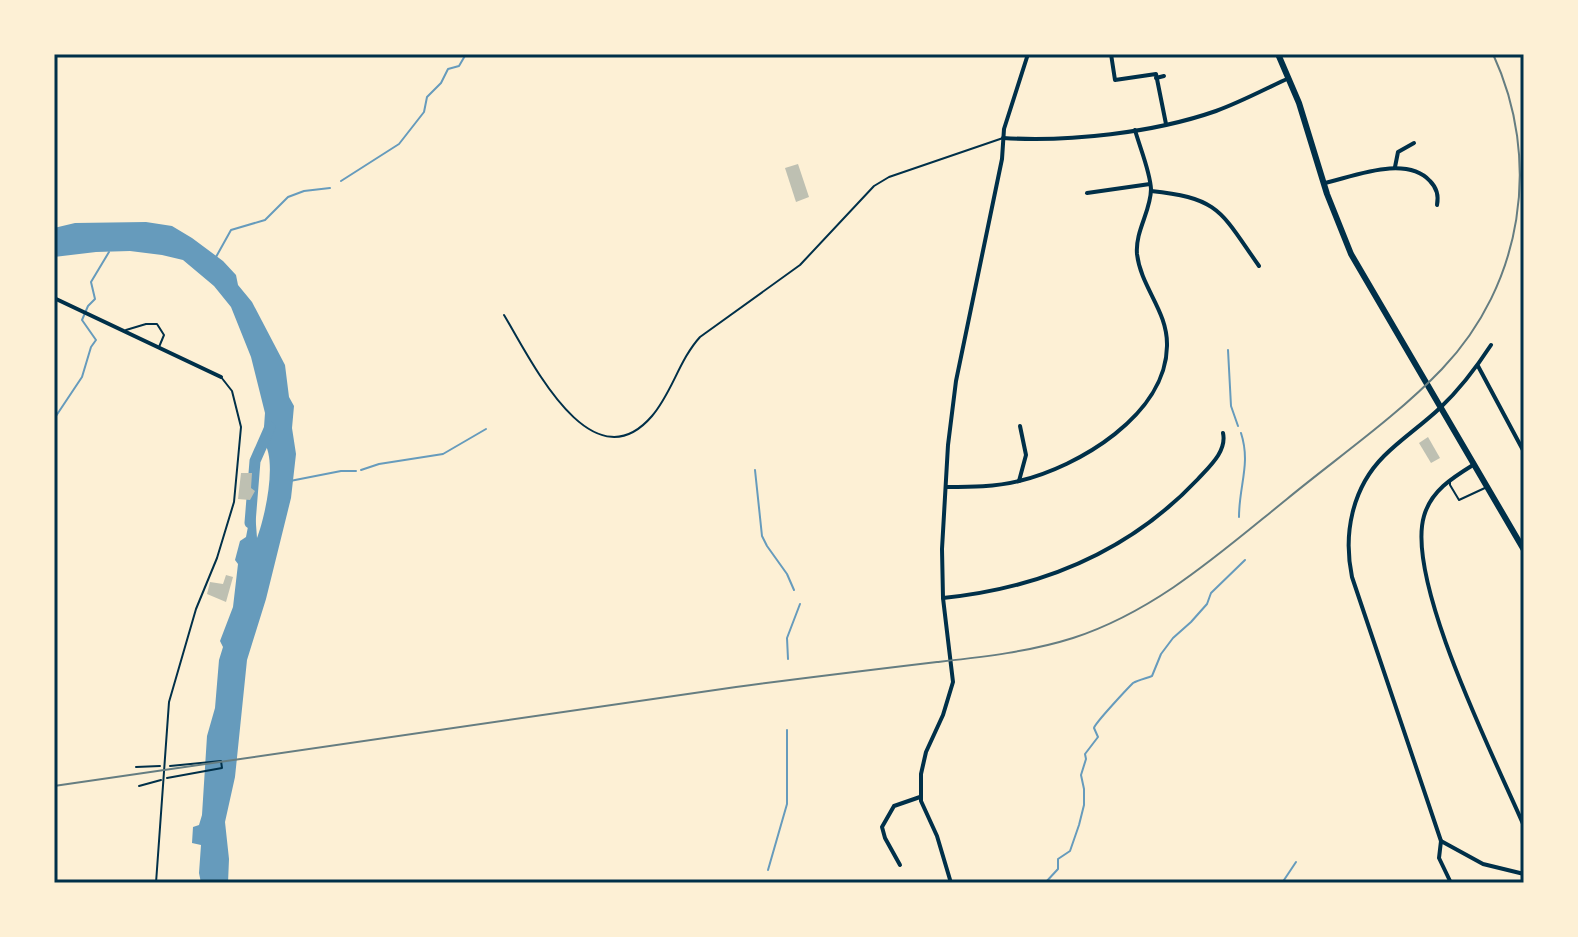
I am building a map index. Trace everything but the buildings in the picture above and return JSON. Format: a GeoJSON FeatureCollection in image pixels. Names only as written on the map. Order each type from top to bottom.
{"type":"FeatureCollection","features":[{"type":"Feature","properties":{"kind":"main road"},"geometry":{"type":"LineString","coordinates":[[1278,54],[1351,254],[1524,550]]}},
{"type":"Feature","properties":{"kind":"street"},"geometry":{"type":"LineString","coordinates":[[951,883],[937,836],[920,797],[924,756],[943,715],[952,676],[943,598],[946,487],[956,381],[1002,159],[1003,138],[1028,54]]}},
{"type":"Feature","properties":{"kind":"street"},"geometry":{"type":"LineString","coordinates":[[1111,54],[1115,80],[1156,74],[1166,124]]}},
{"type":"Feature","properties":{"kind":"street"},"geometry":{"type":"LineString","coordinates":[[1156,78],[1164,76]]}},
{"type":"Feature","properties":{"kind":"street"},"geometry":{"type":"LineString","coordinates":[[1003,138],[1047,138],[1166,124],[1217,111],[1289,78]]}},
{"type":"Feature","properties":{"kind":"street"},"geometry":{"type":"LineString","coordinates":[[946,487],[984,487],[1055,470],[1092,450],[1133,416],[1158,381],[1166,362],[1166,331],[1158,305],[1141,275],[1137,246],[1151,191],[1135,130]]}},
{"type":"Feature","properties":{"kind":"street"},"geometry":{"type":"LineString","coordinates":[[1395,167],[1398,152],[1414,143]]}},
{"type":"Feature","properties":{"kind":"street"},"geometry":{"type":"LineString","coordinates":[[1323,184],[1395,167],[1417,171],[1428,178],[1437,190],[1437,205]]}},
{"type":"Feature","properties":{"kind":"street"},"geometry":{"type":"LineString","coordinates":[[1087,193],[1150,184]]}},
{"type":"Feature","properties":{"kind":"street"},"geometry":{"type":"LineString","coordinates":[[1151,191],[1192,196],[1216,209],[1229,222],[1259,266]]}},
{"type":"Feature","properties":{"kind":"street"},"geometry":{"type":"LineString","coordinates":[[54,298],[221,377]]}},
{"type":"Feature","properties":{"kind":"street"},"geometry":{"type":"LineString","coordinates":[[1451,883],[1439,858],[1441,841],[1352,577],[1348,547],[1354,506],[1380,460],[1439,408],[1478,366],[1491,345]]}},
{"type":"Feature","properties":{"kind":"street"},"geometry":{"type":"LineString","coordinates":[[1478,366],[1524,452]]}},
{"type":"Feature","properties":{"kind":"street"},"geometry":{"type":"LineString","coordinates":[[1019,481],[1026,455],[1020,426]]}},
{"type":"Feature","properties":{"kind":"street"},"geometry":{"type":"LineString","coordinates":[[943,598],[1026,584],[1073,567],[1117,544],[1158,516],[1195,482],[1223,448],[1223,433]]}},
{"type":"Feature","properties":{"kind":"street"},"geometry":{"type":"LineString","coordinates":[[1473,465],[1450,479],[1432,498],[1420,538],[1423,564],[1451,654],[1524,826]]}},
{"type":"Feature","properties":{"kind":"street"},"geometry":{"type":"LineString","coordinates":[[900,865],[882,827],[894,806],[920,797]]}},
{"type":"Feature","properties":{"kind":"street"},"geometry":{"type":"LineString","coordinates":[[1441,841],[1483,864],[1524,874]]}},
{"type":"Feature","properties":{"kind":"lane"},"geometry":{"type":"LineString","coordinates":[[504,315],[554,395],[576,420],[600,436],[610,439],[623,436],[642,426],[655,413],[685,357],[700,337],[800,265],[881,181],[1003,138]]}},
{"type":"Feature","properties":{"kind":"lane"},"geometry":{"type":"LineString","coordinates":[[122,332],[157,324],[164,335],[159,348]]}},
{"type":"Feature","properties":{"kind":"lane"},"geometry":{"type":"LineString","coordinates":[[156,883],[169,702],[196,609],[217,558],[234,502],[241,427],[232,391],[221,377]]}},
{"type":"Feature","properties":{"kind":"lane"},"geometry":{"type":"LineString","coordinates":[[1450,479],[1459,500],[1487,487]]}},
{"type":"Feature","properties":{"kind":"path"},"geometry":{"type":"LineString","coordinates":[[136,767],[221,761],[222,768],[139,786]]}},
{"type":"Feature","properties":{"kind":"water"},"geometry":{"type":"Polygon","coordinates":[[[146,222],[172,226],[223,261],[236,275],[238,285],[252,302],[285,365],[289,397],[294,406],[292,428],[296,454],[291,498],[247,660],[235,777],[225,822],[228,883],[201,883],[201,845],[192,843],[193,827],[199,825],[202,815],[207,736],[215,708],[223,647],[220,641],[233,607],[238,564],[235,560],[240,541],[246,537],[251,511],[255,511],[257,538],[269,488],[270,461],[263,441],[265,413],[251,357],[231,307],[214,286],[183,260],[130,251],[54,257],[54,228],[75,223],[146,222]]]}},
{"type":"Feature","properties":{"kind":"waterway"},"geometry":{"type":"LineString","coordinates":[[341,181],[399,144],[424,112],[427,97],[441,83],[448,69],[459,66],[466,54]]}},
{"type":"Feature","properties":{"kind":"waterway"},"geometry":{"type":"LineString","coordinates":[[216,257],[231,230],[265,220],[288,197],[304,191],[330,188]]}},
{"type":"Feature","properties":{"kind":"waterway"},"geometry":{"type":"LineString","coordinates":[[54,419],[82,377],[96,340],[82,320],[95,299],[91,282],[109,252]]}},
{"type":"Feature","properties":{"kind":"waterway"},"geometry":{"type":"LineString","coordinates":[[1228,350],[1231,406],[1238,426]]}},
{"type":"Feature","properties":{"kind":"waterway"},"geometry":{"type":"LineString","coordinates":[[250,523],[255,461],[270,427]]}},
{"type":"Feature","properties":{"kind":"waterway"},"geometry":{"type":"LineString","coordinates":[[361,470],[379,464],[443,454],[486,429]]}},
{"type":"Feature","properties":{"kind":"waterway"},"geometry":{"type":"LineString","coordinates":[[1239,517],[1245,465],[1241,433]]}},
{"type":"Feature","properties":{"kind":"waterway"},"geometry":{"type":"LineString","coordinates":[[755,470],[762,536],[794,590]]}},
{"type":"Feature","properties":{"kind":"waterway"},"geometry":{"type":"LineString","coordinates":[[290,481],[356,471]]}},
{"type":"Feature","properties":{"kind":"waterway"},"geometry":{"type":"LineString","coordinates":[[1045,883],[1058,869],[1058,859],[1070,851],[1079,825],[1084,805],[1081,775],[1085,754],[1098,737],[1094,728],[1133,683],[1152,676],[1161,654],[1173,638],[1207,604],[1211,593],[1245,560]]}},
{"type":"Feature","properties":{"kind":"waterway"},"geometry":{"type":"LineString","coordinates":[[788,659],[787,638],[800,604]]}},
{"type":"Feature","properties":{"kind":"waterway"},"geometry":{"type":"LineString","coordinates":[[768,870],[787,804],[787,730]]}},
{"type":"Feature","properties":{"kind":"waterway"},"geometry":{"type":"LineString","coordinates":[[1282,883],[1296,862]]}},
{"type":"Feature","properties":{"kind":"railway"},"geometry":{"type":"LineString","coordinates":[[54,786],[736,687],[1005,653],[1073,638],[1132,612],[1212,560],[1386,420],[1442,369],[1469,335],[1491,299],[1507,260],[1516,219],[1520,178],[1517,136],[1508,94],[1493,54]]}}]}
